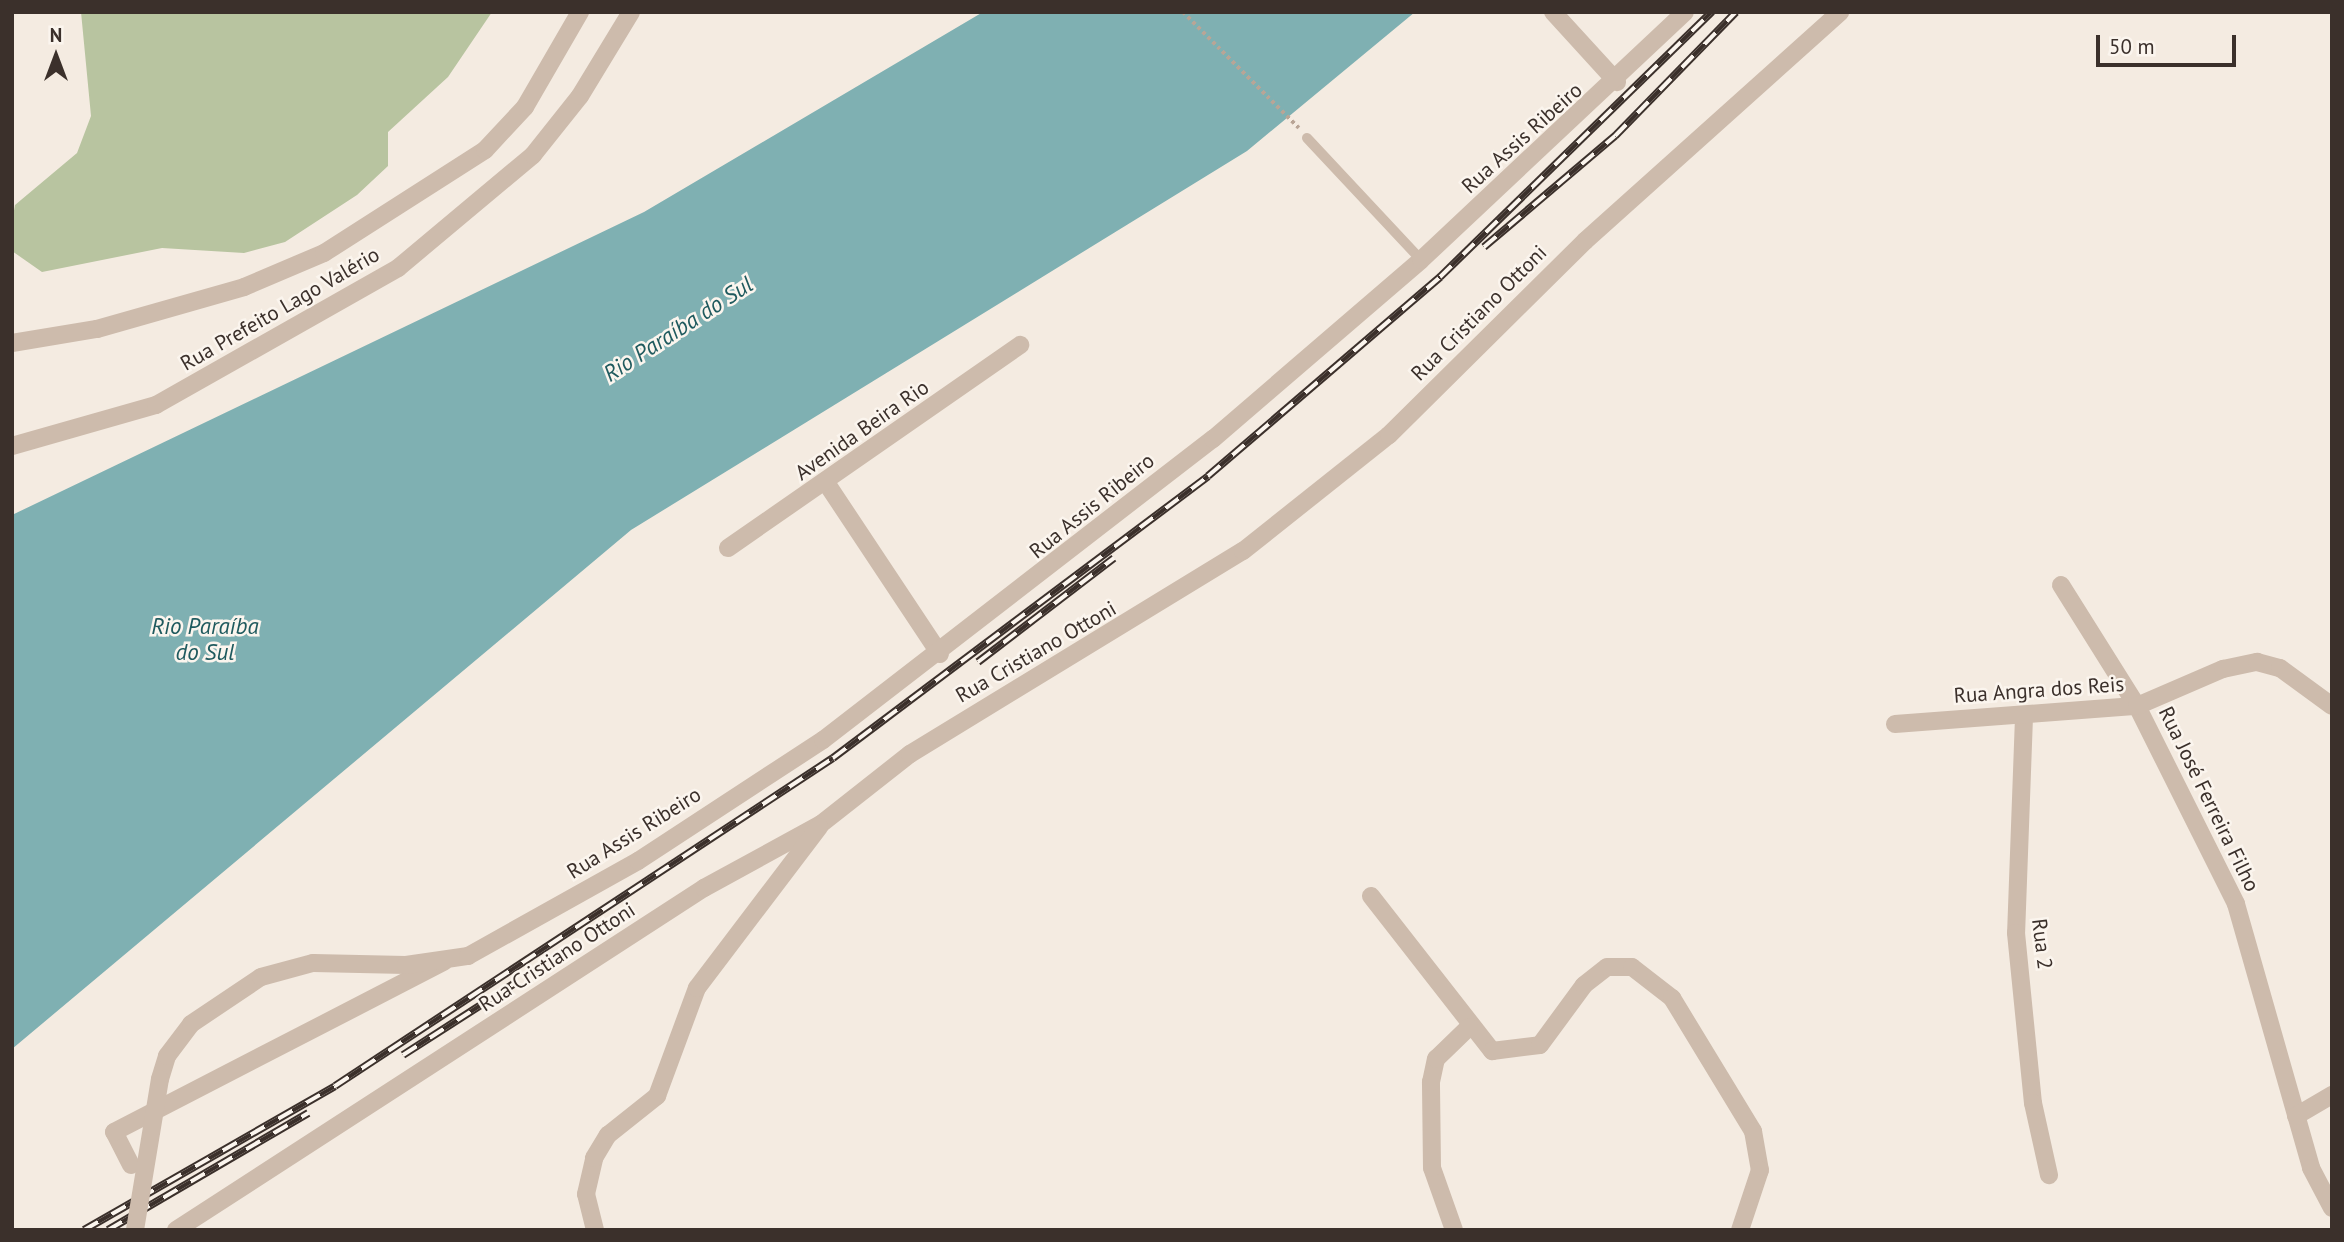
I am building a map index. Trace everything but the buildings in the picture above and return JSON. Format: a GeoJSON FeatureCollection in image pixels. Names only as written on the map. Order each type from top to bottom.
{"type":"FeatureCollection","features":[{"type":"Feature","properties":{"kind":"street"},"geometry":{"type":"LineString","coordinates":[[12,343],[97,329],[244,287],[336,246],[485,150],[525,107],[564,50],[580,12]]}},
{"type":"Feature","properties":{"kind":"street","name":"Rua Prefeito Lago Valério"},"geometry":{"type":"LineString","coordinates":[[12,446],[156,405],[398,268],[533,155],[580,96],[631,12]]}},
{"type":"Feature","properties":{"kind":"street"},"geometry":{"type":"LineString","coordinates":[[1553,12],[1618,82]]}},
{"type":"Feature","properties":{"kind":"street","name":"Rua Assis Ribeiro"},"geometry":{"type":"LineString","coordinates":[[444,962],[468,956],[650,853],[940,654],[1213,439],[1421,260],[1618,82],[1685,12]]}},
{"type":"Feature","properties":{"kind":"street","name":"Rua Cristiano Ottoni"},"geometry":{"type":"LineString","coordinates":[[176,1230],[704,888],[821,824],[910,754],[1143,616],[1295,512],[1388,435],[1585,241],[1840,12]]}},
{"type":"Feature","properties":{"kind":"street","name":"Avenida Beira Rio"},"geometry":{"type":"LineString","coordinates":[[728,548],[827,484],[1020,345]]}},
{"type":"Feature","properties":{"kind":"street"},"geometry":{"type":"LineString","coordinates":[[827,484],[940,654]]}},
{"type":"Feature","properties":{"kind":"street","name":"Rua José Ferreira Filho"},"geometry":{"type":"LineString","coordinates":[[2061,585],[2137,706],[2236,904],[2296,1116],[2332,1208]]}},
{"type":"Feature","properties":{"kind":"street","name":"Rua Angra dos Reis"},"geometry":{"type":"LineString","coordinates":[[1895,724],[2024,717],[2137,706],[2258,662],[2280,668],[2332,706]]}},
{"type":"Feature","properties":{"kind":"street","name":"Rua 2"},"geometry":{"type":"LineString","coordinates":[[2024,717],[2015,914],[2033,1103],[2049,1175]]}},
{"type":"Feature","properties":{"kind":"street"},"geometry":{"type":"LineString","coordinates":[[595,1230],[586,1194],[594,1157],[608,1135],[657,1096],[697,988],[821,824]]}},
{"type":"Feature","properties":{"kind":"street"},"geometry":{"type":"LineString","coordinates":[[1371,896],[1469,1027],[1492,1051],[1524,1051],[1549,1037],[1594,974],[1619,965],[1645,974],[1679,1009],[1753,1131],[1760,1170],[1740,1230]]}},
{"type":"Feature","properties":{"kind":"street"},"geometry":{"type":"LineString","coordinates":[[135,1230],[160,1079],[178,1037],[261,977],[313,963],[444,962]]}},
{"type":"Feature","properties":{"kind":"street"},"geometry":{"type":"LineString","coordinates":[[131,1165],[114,1132],[444,962]]}},
{"type":"Feature","properties":{"kind":"street"},"geometry":{"type":"LineString","coordinates":[[1454,1230],[1432,1168],[1431,1082],[1436,1059],[1469,1027]]}},
{"type":"Feature","properties":{"kind":"street"},"geometry":{"type":"LineString","coordinates":[[2296,1116],[2332,1095]]}},
{"type":"Feature","properties":{"kind":"lane"},"geometry":{"type":"LineString","coordinates":[[1307,138],[1421,260]]}},
{"type":"Feature","properties":{"kind":"path"},"geometry":{"type":"LineString","coordinates":[[1183,12],[1307,138]]}},
{"type":"Feature","properties":{"kind":"green space"},"geometry":{"type":"Polygon","coordinates":[[[81,12],[492,12],[448,77],[388,132],[388,166],[357,195],[285,242],[244,253],[162,248],[42,272],[12,251],[12,222],[15,205],[77,153],[91,116],[81,12]]]}},
{"type":"Feature","properties":{"kind":"water","name":"Rio Paraíba do Sul"},"geometry":{"type":"Polygon","coordinates":[[[983,12],[1415,12],[1247,151],[631,530],[12,1049],[12,515],[644,212],[983,12]]]}},
{"type":"Feature","properties":{"kind":"railway"},"geometry":{"type":"LineString","coordinates":[[84,1230],[335,1086],[833,758],[1208,476],[1440,277],[1712,12]]}},
{"type":"Feature","properties":{"kind":"railway"},"geometry":{"type":"LineString","coordinates":[[1484,247],[1615,136],[1736,12]]}},
{"type":"Feature","properties":{"kind":"railway"},"geometry":{"type":"LineString","coordinates":[[978,662],[1114,558]]}},
{"type":"Feature","properties":{"kind":"railway"},"geometry":{"type":"LineString","coordinates":[[403,1055],[515,983]]}},
{"type":"Feature","properties":{"kind":"railway"},"geometry":{"type":"LineString","coordinates":[[108,1230],[308,1113]]}}]}
